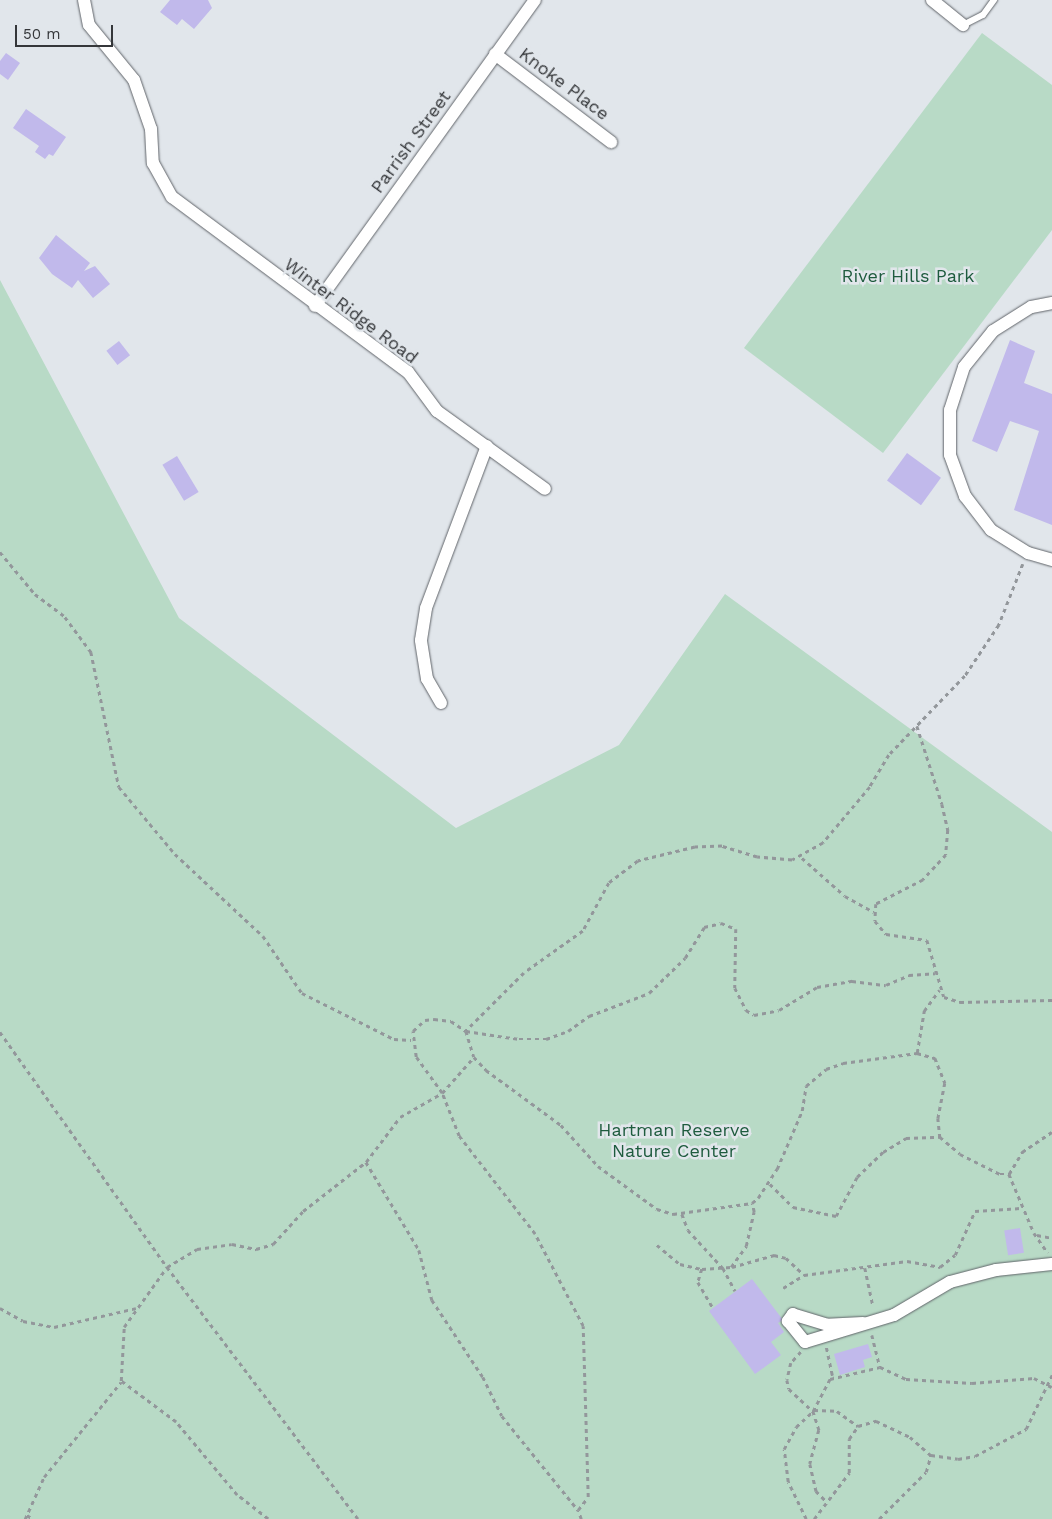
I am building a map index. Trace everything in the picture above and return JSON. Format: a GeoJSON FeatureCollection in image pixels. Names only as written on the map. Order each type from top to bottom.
{"type":"FeatureCollection","features":[{"type":"Feature","properties":{"kind":"street","name":"Winter Ridge Road"},"geometry":{"type":"LineString","coordinates":[[84,0],[89,25],[134,80],[146,112],[153,163],[172,197],[315,306],[408,372],[437,411],[545,489]]}},
{"type":"Feature","properties":{"kind":"street","name":"Parrish Street"},"geometry":{"type":"LineString","coordinates":[[315,306],[535,0]]}},
{"type":"Feature","properties":{"kind":"street"},"geometry":{"type":"LineString","coordinates":[[932,0],[962,25]]}},
{"type":"Feature","properties":{"kind":"street","name":"Knoke Place"},"geometry":{"type":"LineString","coordinates":[[495,54],[611,142]]}},
{"type":"Feature","properties":{"kind":"street"},"geometry":{"type":"LineString","coordinates":[[1052,303],[1031,308],[993,331],[964,367],[950,410],[950,455],[965,496],[992,530],[1028,553],[1052,560]]}},
{"type":"Feature","properties":{"kind":"street"},"geometry":{"type":"LineString","coordinates":[[441,703],[427,679],[423,650],[426,608],[487,446]]}},
{"type":"Feature","properties":{"kind":"street"},"geometry":{"type":"LineString","coordinates":[[866,1322],[828,1325],[793,1314],[788,1320],[805,1342],[894,1315],[950,1282],[996,1270],[1052,1264]]}},
{"type":"Feature","properties":{"kind":"lane"},"geometry":{"type":"LineString","coordinates":[[962,25],[983,15],[994,0]]}},
{"type":"Feature","properties":{"kind":"path"},"geometry":{"type":"LineString","coordinates":[[0,552],[35,594],[65,617],[90,652],[119,786],[175,854],[263,936],[302,992],[394,1039],[411,1040]]}},
{"type":"Feature","properties":{"kind":"path"},"geometry":{"type":"LineString","coordinates":[[466,1031],[524,973],[583,931],[609,883],[646,857],[722,846],[757,857],[802,858],[837,830],[889,755],[965,676],[999,625],[1028,553]]}},
{"type":"Feature","properties":{"kind":"path"},"geometry":{"type":"LineString","coordinates":[[917,726],[942,804],[948,830],[946,856],[923,880],[876,904],[874,912],[879,928],[886,934],[927,940],[939,990],[944,997],[960,1002],[1052,1000]]}},
{"type":"Feature","properties":{"kind":"path"},"geometry":{"type":"LineString","coordinates":[[802,858],[845,896],[874,912]]}},
{"type":"Feature","properties":{"kind":"path"},"geometry":{"type":"LineString","coordinates":[[578,1510],[588,1497],[583,1326],[535,1234],[460,1136],[442,1093],[416,1057],[411,1040],[413,1031],[425,1020],[451,1022],[466,1031],[519,1039],[546,1038],[568,1031],[590,1016],[649,993],[685,958],[704,927],[721,923],[736,929],[735,988],[746,1010],[754,1015],[779,1010],[817,987],[852,981],[886,986],[909,974],[935,973]]}},
{"type":"Feature","properties":{"kind":"path"},"geometry":{"type":"LineString","coordinates":[[917,1054],[924,1011],[939,990]]}},
{"type":"Feature","properties":{"kind":"path"},"geometry":{"type":"LineString","coordinates":[[466,1031],[474,1057],[507,1088],[561,1125],[598,1166],[657,1209],[682,1214],[752,1203],[770,1184],[811,1079],[844,1063],[917,1054],[935,1058],[941,1065],[945,1083],[938,1118],[940,1137]]}},
{"type":"Feature","properties":{"kind":"path"},"geometry":{"type":"LineString","coordinates":[[0,1032],[167,1267],[358,1519]]}},
{"type":"Feature","properties":{"kind":"path"},"geometry":{"type":"LineString","coordinates":[[25,1519],[44,1477],[121,1382],[124,1328],[167,1267],[197,1249],[232,1244],[256,1249],[274,1244],[303,1211],[366,1162],[400,1117],[442,1093],[474,1057]]}},
{"type":"Feature","properties":{"kind":"path"},"geometry":{"type":"LineString","coordinates":[[1009,1174],[1022,1152],[1052,1132]]}},
{"type":"Feature","properties":{"kind":"path"},"geometry":{"type":"LineString","coordinates":[[770,1184],[793,1207],[836,1216],[857,1177],[883,1152],[906,1138],[940,1137],[960,1154],[1009,1174],[1035,1235],[1052,1258]]}},
{"type":"Feature","properties":{"kind":"path"},"geometry":{"type":"LineString","coordinates":[[366,1162],[419,1250],[432,1300],[483,1377],[502,1416],[578,1510],[581,1519]]}},
{"type":"Feature","properties":{"kind":"path"},"geometry":{"type":"LineString","coordinates":[[731,1267],[746,1246],[754,1212],[752,1203]]}},
{"type":"Feature","properties":{"kind":"path"},"geometry":{"type":"LineString","coordinates":[[783,1288],[804,1275],[907,1261],[940,1267],[955,1255],[975,1211],[1022,1208]]}},
{"type":"Feature","properties":{"kind":"path"},"geometry":{"type":"LineString","coordinates":[[682,1214],[688,1230],[723,1268],[735,1291]]}},
{"type":"Feature","properties":{"kind":"path"},"geometry":{"type":"LineString","coordinates":[[1035,1235],[1052,1238]]}},
{"type":"Feature","properties":{"kind":"path"},"geometry":{"type":"LineString","coordinates":[[656,1245],[680,1264],[702,1269],[731,1267],[774,1256],[786,1258],[804,1275]]}},
{"type":"Feature","properties":{"kind":"path"},"geometry":{"type":"LineString","coordinates":[[865,1268],[873,1306]]}},
{"type":"Feature","properties":{"kind":"path"},"geometry":{"type":"LineString","coordinates":[[702,1269],[698,1282],[713,1308]]}},
{"type":"Feature","properties":{"kind":"path"},"geometry":{"type":"LineString","coordinates":[[0,1308],[23,1320],[54,1327],[138,1308]]}},
{"type":"Feature","properties":{"kind":"path"},"geometry":{"type":"LineString","coordinates":[[866,1322],[880,1367]]}},
{"type":"Feature","properties":{"kind":"path"},"geometry":{"type":"LineString","coordinates":[[806,1519],[788,1482],[784,1449],[796,1427],[813,1411],[830,1379],[825,1340]]}},
{"type":"Feature","properties":{"kind":"path"},"geometry":{"type":"LineString","coordinates":[[810,1348],[795,1356],[787,1380],[789,1388],[813,1411],[819,1430],[810,1464],[816,1491],[824,1500]]}},
{"type":"Feature","properties":{"kind":"path"},"geometry":{"type":"LineString","coordinates":[[830,1379],[880,1367],[906,1379],[972,1383],[1034,1378],[1052,1387]]}},
{"type":"Feature","properties":{"kind":"path"},"geometry":{"type":"LineString","coordinates":[[814,1519],[824,1500],[849,1473],[849,1439],[858,1426],[876,1421],[910,1436],[932,1454],[958,1460],[1012,1440],[1026,1429],[1045,1382],[1052,1375]]}},
{"type":"Feature","properties":{"kind":"path"},"geometry":{"type":"LineString","coordinates":[[121,1382],[176,1422],[237,1496],[268,1519]]}},
{"type":"Feature","properties":{"kind":"path"},"geometry":{"type":"LineString","coordinates":[[813,1411],[838,1411],[858,1426]]}},
{"type":"Feature","properties":{"kind":"path"},"geometry":{"type":"LineString","coordinates":[[879,1519],[926,1472],[932,1454]]}},
{"type":"Feature","properties":{"kind":"path"},"geometry":{"type":"LineString","coordinates":[[27,1515],[33,1519]]}},
{"type":"Feature","properties":{"kind":"green space","name":"River Hills Park"},"geometry":{"type":"Polygon","coordinates":[[[982,33],[1052,85],[1052,230],[883,453],[744,348],[982,33]]]}},
{"type":"Feature","properties":{"kind":"green space","name":"Hartman Reserve Nature Center"},"geometry":{"type":"Polygon","coordinates":[[[0,280],[179,618],[456,828],[619,745],[725,594],[1052,832],[1052,1519],[0,1519],[0,280]]]}},
{"type":"Feature","properties":{"kind":"building"},"geometry":{"type":"Polygon","coordinates":[[[170,0],[208,0],[212,8],[194,29],[182,19],[177,25],[160,12],[170,0]]]}},
{"type":"Feature","properties":{"kind":"building"},"geometry":{"type":"Polygon","coordinates":[[[6,53],[20,63],[8,80],[0,74],[0,61],[6,53]]]}},
{"type":"Feature","properties":{"kind":"building"},"geometry":{"type":"Polygon","coordinates":[[[26,109],[66,137],[53,156],[49,154],[45,159],[35,152],[39,146],[13,128],[26,109]]]}},
{"type":"Feature","properties":{"kind":"building"},"geometry":{"type":"Polygon","coordinates":[[[56,235],[90,263],[84,271],[95,266],[110,284],[93,298],[78,280],[72,288],[52,274],[39,258],[56,235]]]}},
{"type":"Feature","properties":{"kind":"building"},"geometry":{"type":"Polygon","coordinates":[[[1010,340],[1035,351],[1024,383],[1052,394],[1052,525],[1014,510],[1039,431],[1010,421],[997,452],[972,441],[1010,340]]]}},
{"type":"Feature","properties":{"kind":"building"},"geometry":{"type":"Polygon","coordinates":[[[119,341],[130,355],[117,365],[106,351],[119,341]]]}},
{"type":"Feature","properties":{"kind":"building"},"geometry":{"type":"Polygon","coordinates":[[[907,453],[941,478],[921,505],[887,481],[907,453]]]}},
{"type":"Feature","properties":{"kind":"building"},"geometry":{"type":"Polygon","coordinates":[[[177,456],[199,492],[184,501],[162,465],[177,456]]]}},
{"type":"Feature","properties":{"kind":"building"},"geometry":{"type":"Polygon","coordinates":[[[1020,1228],[1024,1253],[1008,1255],[1004,1231],[1020,1228]]]}},
{"type":"Feature","properties":{"kind":"building"},"geometry":{"type":"Polygon","coordinates":[[[752,1279],[783,1320],[778,1323],[784,1332],[771,1342],[781,1355],[755,1374],[709,1311],[752,1279]]]}},
{"type":"Feature","properties":{"kind":"building"},"geometry":{"type":"Polygon","coordinates":[[[868,1344],[872,1357],[863,1360],[865,1367],[840,1375],[834,1354],[868,1344]]]}}]}
